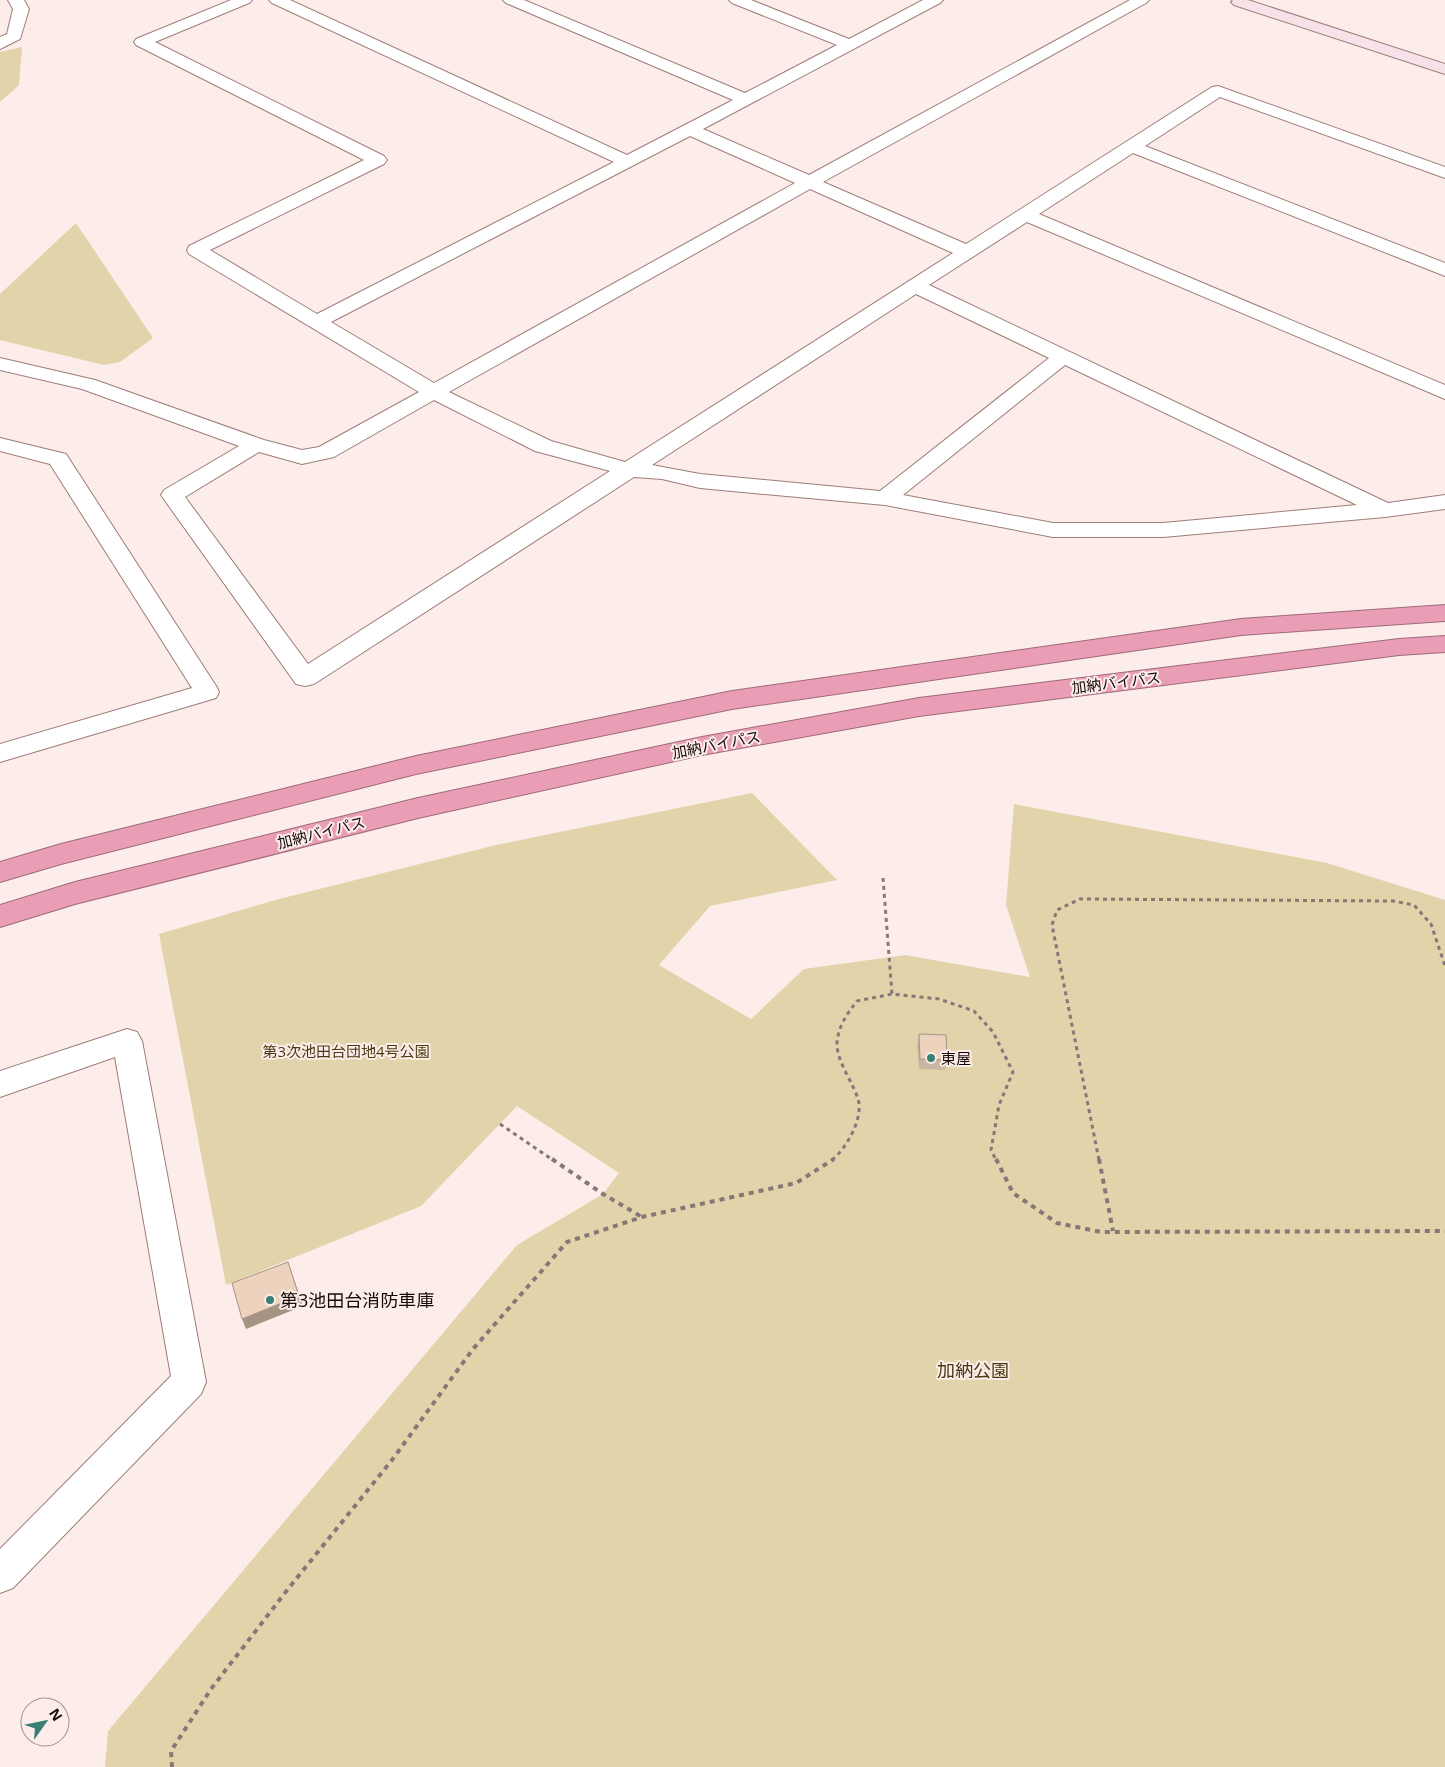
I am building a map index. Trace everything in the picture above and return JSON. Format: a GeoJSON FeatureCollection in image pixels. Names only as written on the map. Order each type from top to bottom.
{"type":"FeatureCollection","features":[{"type":"Feature","properties":{"kind":"highway"},"geometry":{"type":"LineString","coordinates":[[0,872],[70,852],[416,765],[732,700],[1241,627],[1445,614]]}},
{"type":"Feature","properties":{"kind":"highway","name":"加納バイパス"},"geometry":{"type":"LineString","coordinates":[[0,916],[75,893],[418,808],[702,746],[919,706],[1399,647],[1445,644]]}},
{"type":"Feature","properties":{"kind":"street"},"geometry":{"type":"LineString","coordinates":[[0,44],[14,36],[21,8],[16,0]]}},
{"type":"Feature","properties":{"kind":"street"},"geometry":{"type":"LineString","coordinates":[[244,0],[197,11],[142,42],[378,160],[196,250],[319,321],[434,392],[543,446],[630,470],[662,472],[700,481],[885,498],[1053,530],[1163,530],[1385,510],[1445,502]]}},
{"type":"Feature","properties":{"kind":"street"},"geometry":{"type":"LineString","coordinates":[[276,0],[629,162]]}},
{"type":"Feature","properties":{"kind":"street"},"geometry":{"type":"LineString","coordinates":[[737,0],[850,45]]}},
{"type":"Feature","properties":{"kind":"street"},"geometry":{"type":"LineString","coordinates":[[319,321],[629,162],[688,129],[747,100],[935,0]]}},
{"type":"Feature","properties":{"kind":"street"},"geometry":{"type":"LineString","coordinates":[[0,364],[88,384],[256,445],[302,457],[326,452],[1141,0]]}},
{"type":"Feature","properties":{"kind":"street"},"geometry":{"type":"LineString","coordinates":[[517,1],[747,100]]}},
{"type":"Feature","properties":{"kind":"street"},"geometry":{"type":"LineString","coordinates":[[1240,1],[1445,69]]}},
{"type":"Feature","properties":{"kind":"street"},"geometry":{"type":"LineString","coordinates":[[256,445],[172,495],[304,678],[1218,91],[1445,173]]}},
{"type":"Feature","properties":{"kind":"street"},"geometry":{"type":"LineString","coordinates":[[688,129],[968,252]]}},
{"type":"Feature","properties":{"kind":"street"},"geometry":{"type":"LineString","coordinates":[[1133,147],[1445,270]]}},
{"type":"Feature","properties":{"kind":"street"},"geometry":{"type":"LineString","coordinates":[[1026,216],[1445,394]]}},
{"type":"Feature","properties":{"kind":"street"},"geometry":{"type":"LineString","coordinates":[[915,286],[1385,510]]}},
{"type":"Feature","properties":{"kind":"street"},"geometry":{"type":"LineString","coordinates":[[885,498],[1064,356]]}},
{"type":"Feature","properties":{"kind":"street"},"geometry":{"type":"LineString","coordinates":[[0,444],[58,460],[207,692],[0,753]]}},
{"type":"Feature","properties":{"kind":"street"},"geometry":{"type":"LineString","coordinates":[[0,1084],[127,1041],[189,1382],[0,1575]]}},
{"type":"Feature","properties":{"kind":"path"},"geometry":{"type":"LineString","coordinates":[[883,878],[892,994]]}},
{"type":"Feature","properties":{"kind":"path"},"geometry":{"type":"LineString","coordinates":[[1113,1231],[1052,925],[1057,910],[1080,899],[1393,901],[1414,904],[1431,924],[1445,966]]}},
{"type":"Feature","properties":{"kind":"path"},"geometry":{"type":"LineString","coordinates":[[172,1767],[171,1751],[211,1690],[288,1589],[392,1460],[472,1349],[567,1242],[642,1217],[796,1183],[834,1159],[855,1130],[859,1100],[844,1069],[837,1043],[843,1019],[857,1002],[892,994],[939,999],[974,1011],[993,1032],[1013,1072],[999,1105],[991,1150],[1013,1192],[1057,1223],[1101,1232],[1445,1231]]}},
{"type":"Feature","properties":{"kind":"path"},"geometry":{"type":"LineString","coordinates":[[500,1124],[603,1194],[642,1217]]}},
{"type":"Feature","properties":{"kind":"green space"},"geometry":{"type":"Polygon","coordinates":[[[22,47],[19,85],[0,102],[0,52],[22,47]]]}},
{"type":"Feature","properties":{"kind":"green space"},"geometry":{"type":"Polygon","coordinates":[[[76,223],[153,338],[120,362],[104,365],[0,340],[0,294],[76,223]]]}},
{"type":"Feature","properties":{"kind":"green space","name":"加納公園"},"geometry":{"type":"Polygon","coordinates":[[[752,793],[837,880],[710,906],[659,965],[751,1019],[804,969],[905,955],[1030,977],[1006,905],[1014,804],[1327,863],[1445,900],[1445,1767],[105,1767],[108,1731],[517,1245],[603,1194],[619,1173],[517,1106],[421,1206],[226,1285],[159,934],[279,899],[496,845],[752,793]]]}},
{"type":"Feature","properties":{"kind":"building"},"geometry":{"type":"Polygon","coordinates":[[[919,1034],[946,1035],[947,1060],[920,1059],[919,1034]]]}},
{"type":"Feature","properties":{"kind":"building","name":"第3池田台消防車庫"},"geometry":{"type":"Polygon","coordinates":[[[288,1262],[299,1296],[242,1319],[232,1283],[288,1262]]]}},
{"type":"Feature","properties":{"kind":"place","name":"東屋"},"geometry":{"type":"Point","coordinates":[931,1058]}},
{"type":"Feature","properties":{"kind":"place","name":"第3池田台消防車庫"},"geometry":{"type":"Point","coordinates":[270,1300]}},
{"type":"Feature","properties":{"kind":"park label","name":"第3次池田台団地4号公園"},"geometry":{"type":"Point","coordinates":[346,1051]}}]}
